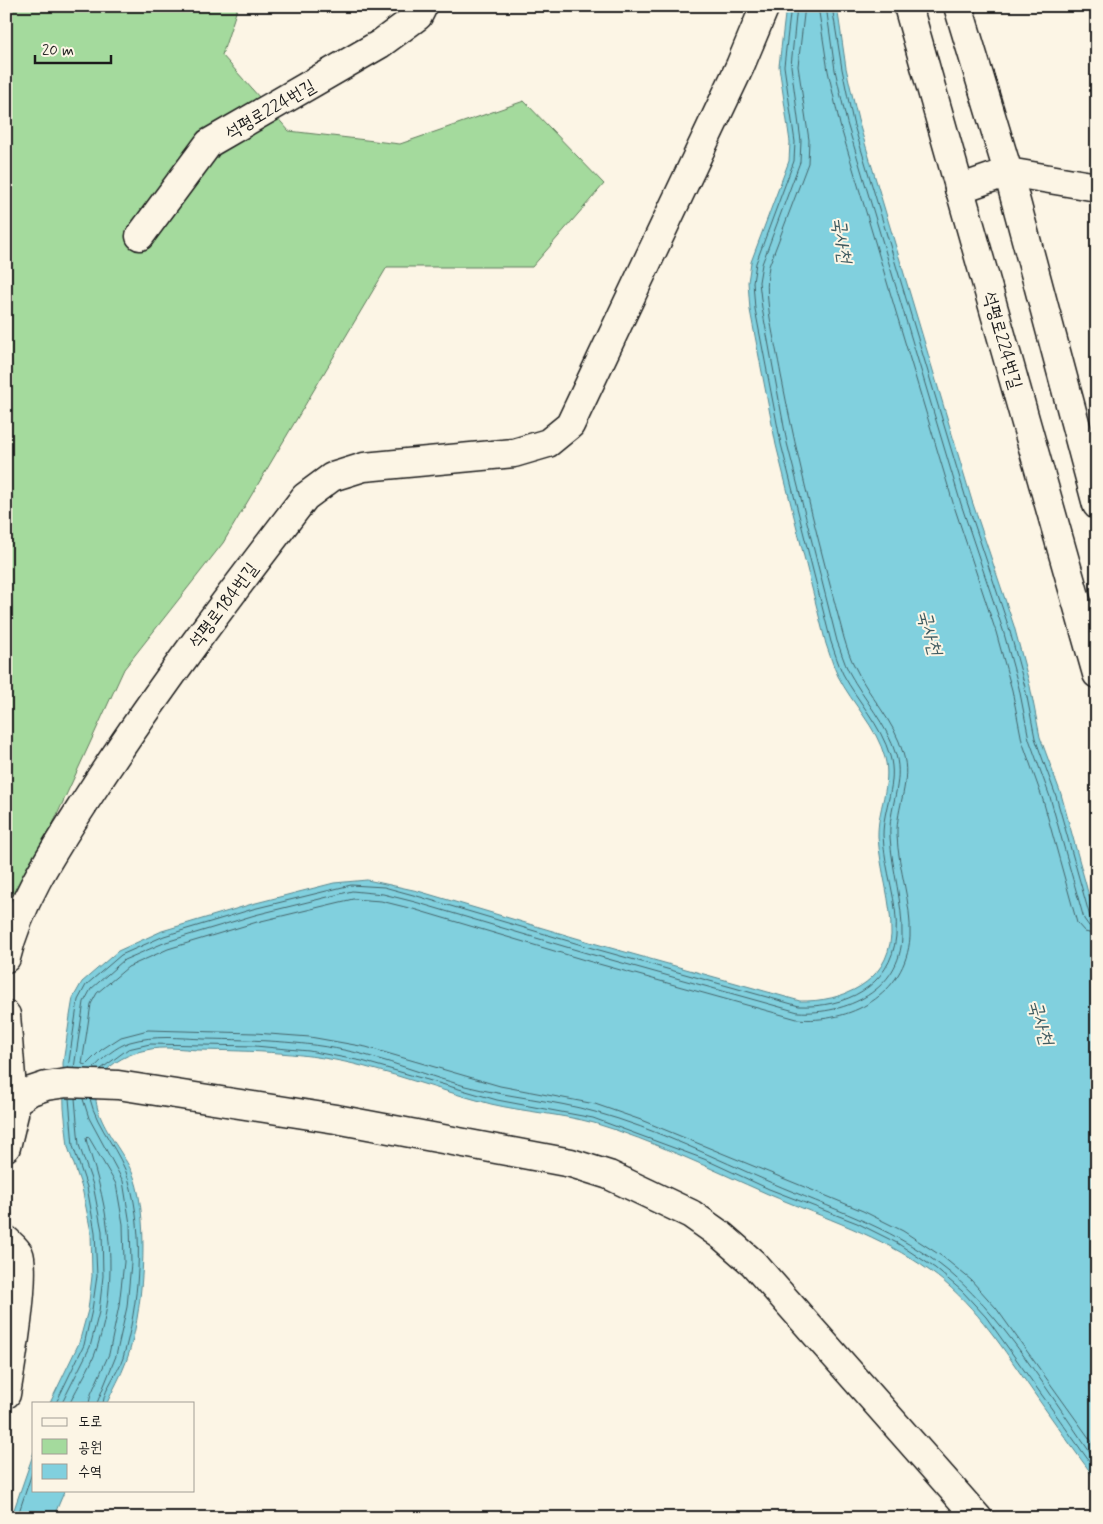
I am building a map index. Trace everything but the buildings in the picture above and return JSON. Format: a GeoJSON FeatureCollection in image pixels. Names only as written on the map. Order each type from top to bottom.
{"type":"FeatureCollection","features":[{"type":"Feature","properties":{"kind":"lane","name":"석평로224번길"},"geometry":{"type":"LineString","coordinates":[[140,236],[209,143],[380,44],[418,16],[423,6]]}},
{"type":"Feature","properties":{"kind":"lane","name":"석평로184번길"},"geometry":{"type":"LineString","coordinates":[[6,958],[21,911],[66,830],[180,662],[305,497],[332,477],[364,467],[514,453],[548,442],[570,425],[740,66],[766,6]]}},
{"type":"Feature","properties":{"kind":"lane","name":"석평로224번길"},"geometry":{"type":"LineString","coordinates":[[908,6],[1097,674]]}},
{"type":"Feature","properties":{"kind":"lane"},"geometry":{"type":"LineString","coordinates":[[958,6],[1008,172],[1097,505]]}},
{"type":"Feature","properties":{"kind":"lane"},"geometry":{"type":"LineString","coordinates":[[959,188],[1008,172],[1097,187]]}},
{"type":"Feature","properties":{"kind":"lane"},"geometry":{"type":"LineString","coordinates":[[6,1015],[14,1102],[14,1114],[6,1147]]}},
{"type":"Feature","properties":{"kind":"lane"},"geometry":{"type":"LineString","coordinates":[[14,1102],[31,1091],[46,1086],[67,1084],[118,1085],[336,1119],[571,1163],[609,1175],[691,1214],[722,1236],[754,1263],[910,1438],[978,1518]]}},
{"type":"Feature","properties":{"kind":"lane"},"geometry":{"type":"LineString","coordinates":[[6,1240],[20,1255],[21,1279],[14,1352],[6,1394]]}},
{"type":"Feature","properties":{"kind":"green space"},"geometry":{"type":"Polygon","coordinates":[[[6,6],[238,6],[222,55],[289,131],[400,144],[524,101],[604,184],[532,267],[387,267],[223,543],[124,669],[6,926],[6,6]]]}},
{"type":"Feature","properties":{"kind":"water","name":"국사천"},"geometry":{"type":"Polygon","coordinates":[[[786,6],[837,6],[846,68],[858,120],[972,501],[1014,626],[1030,686],[1040,737],[1061,794],[1097,925],[1097,1481],[995,1337],[971,1308],[945,1282],[930,1271],[911,1258],[872,1237],[704,1165],[594,1123],[491,1104],[342,1061],[281,1053],[159,1048],[140,1051],[121,1059],[110,1066],[102,1076],[97,1089],[96,1101],[100,1115],[129,1165],[139,1196],[143,1244],[137,1321],[126,1362],[107,1402],[50,1402],[79,1343],[88,1310],[92,1276],[91,1232],[82,1188],[68,1147],[64,1108],[63,1063],[70,1016],[73,998],[82,982],[118,951],[162,931],[252,904],[334,883],[367,880],[418,891],[593,943],[800,1001],[832,998],[846,993],[872,977],[881,966],[888,952],[891,935],[890,910],[878,837],[878,827],[886,788],[887,768],[876,736],[838,676],[826,644],[776,445],[750,310],[748,282],[751,262],[789,161],[790,142],[779,66],[786,6]]]}},
{"type":"Feature","properties":{"kind":"water"},"geometry":{"type":"Polygon","coordinates":[[[32,1458],[32,1492],[64,1492],[53,1518],[11,1518],[32,1458]]]}}]}
